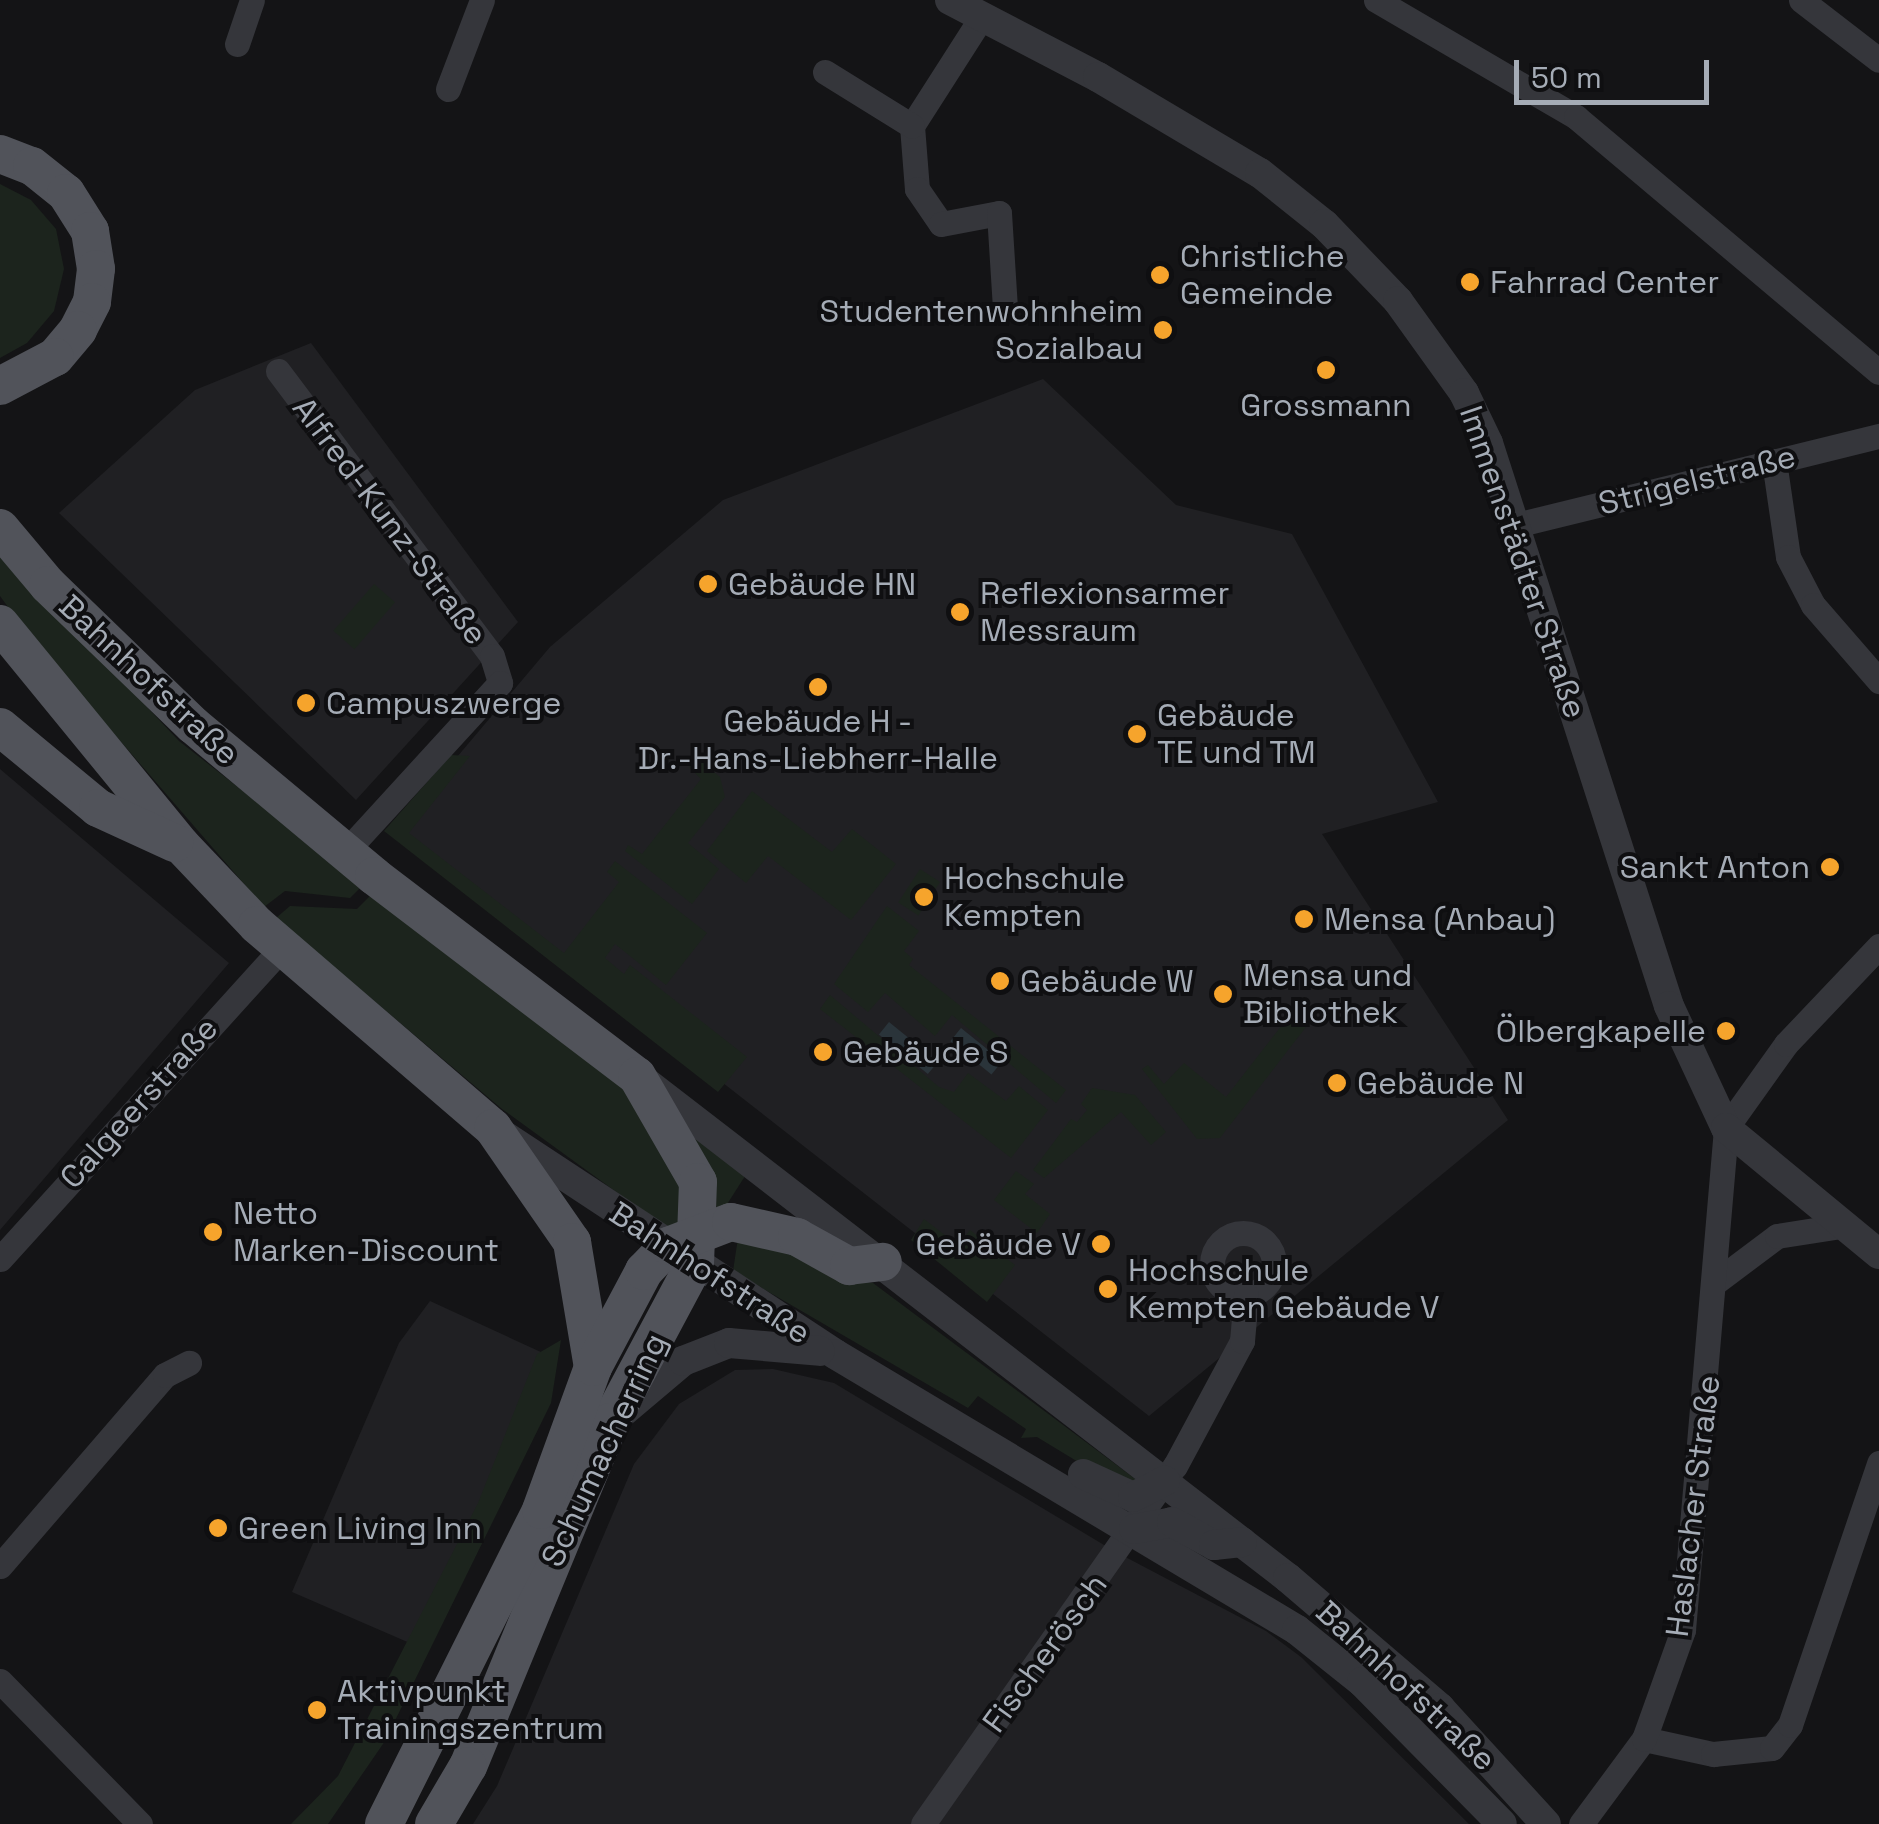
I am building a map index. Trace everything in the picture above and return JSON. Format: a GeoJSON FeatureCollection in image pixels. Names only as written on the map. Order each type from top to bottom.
{"type":"FeatureCollection","features":[{"type":"Feature","properties":{"kind":"main road"},"geometry":{"type":"LineString","coordinates":[[0,154],[32,166],[66,193],[90,230],[96,269],[92,302],[78,330],[54,357],[0,386]]}},
{"type":"Feature","properties":{"kind":"main road","name":"Bahnhofstraße"},"geometry":{"type":"LineString","coordinates":[[0,528],[48,585],[193,725],[345,852],[637,1076]]}},
{"type":"Feature","properties":{"kind":"main road","name":"Bahnhofstraße"},"geometry":{"type":"LineString","coordinates":[[0,624],[180,846],[280,949],[492,1128]]}},
{"type":"Feature","properties":{"kind":"main road"},"geometry":{"type":"LineString","coordinates":[[0,727],[98,808],[180,846]]}},
{"type":"Feature","properties":{"kind":"main road"},"geometry":{"type":"LineString","coordinates":[[637,1076],[698,1182],[688,1247]]}},
{"type":"Feature","properties":{"kind":"main road"},"geometry":{"type":"LineString","coordinates":[[492,1128],[572,1242],[593,1367]]}},
{"type":"Feature","properties":{"kind":"main road"},"geometry":{"type":"LineString","coordinates":[[688,1247],[730,1222],[766,1227],[849,1266],[883,1262]]}},
{"type":"Feature","properties":{"kind":"main road","name":"Schumacherring"},"geometry":{"type":"LineString","coordinates":[[384,1824],[540,1510],[615,1316],[688,1247]]}},
{"type":"Feature","properties":{"kind":"main road","name":"Schumacherring"},"geometry":{"type":"LineString","coordinates":[[434,1824],[468,1766],[610,1422],[688,1247]]}},
{"type":"Feature","properties":{"kind":"street"},"geometry":{"type":"LineString","coordinates":[[237,44],[252,0]]}},
{"type":"Feature","properties":{"kind":"street"},"geometry":{"type":"LineString","coordinates":[[448,89],[482,0]]}},
{"type":"Feature","properties":{"kind":"street","name":"Immenstädter Straße"},"geometry":{"type":"LineString","coordinates":[[950,0],[1182,124],[1324,224],[1398,301],[1464,393],[1516,525],[1669,1006],[1726,1128],[1879,1254]]}},
{"type":"Feature","properties":{"kind":"street"},"geometry":{"type":"LineString","coordinates":[[1376,0],[1576,117],[1879,372]]}},
{"type":"Feature","properties":{"kind":"street"},"geometry":{"type":"LineString","coordinates":[[1801,0],[1879,60]]}},
{"type":"Feature","properties":{"kind":"street"},"geometry":{"type":"LineString","coordinates":[[982,18],[912,126],[916,189],[941,224],[999,212],[1005,308]]}},
{"type":"Feature","properties":{"kind":"street"},"geometry":{"type":"LineString","coordinates":[[825,72],[912,126]]}},
{"type":"Feature","properties":{"kind":"street","name":"Alfred-Kunz-Straße"},"geometry":{"type":"LineString","coordinates":[[278,371],[485,647],[500,683],[345,852]]}},
{"type":"Feature","properties":{"kind":"street","name":"Strigelstraße"},"geometry":{"type":"LineString","coordinates":[[1516,525],[1879,436]]}},
{"type":"Feature","properties":{"kind":"street"},"geometry":{"type":"LineString","coordinates":[[1774,461],[1788,557],[1813,605],[1879,681]]}},
{"type":"Feature","properties":{"kind":"street"},"geometry":{"type":"LineString","coordinates":[[1726,1128],[1786,1044],[1879,946]]}},
{"type":"Feature","properties":{"kind":"street","name":"Calgeerstraße"},"geometry":{"type":"LineString","coordinates":[[0,1259],[280,949]]}},
{"type":"Feature","properties":{"kind":"street","name":"Bahnhofstraße"},"geometry":{"type":"LineString","coordinates":[[637,1076],[1242,1542],[1440,1708],[1546,1824]]}},
{"type":"Feature","properties":{"kind":"street","name":"Bahnhofstraße"},"geometry":{"type":"LineString","coordinates":[[492,1128],[688,1247],[836,1354],[1297,1630],[1349,1672],[1502,1824]]}},
{"type":"Feature","properties":{"kind":"street","name":"Haslacher Straße"},"geometry":{"type":"LineString","coordinates":[[1581,1824],[1644,1739],[1683,1630],[1717,1281],[1726,1128]]}},
{"type":"Feature","properties":{"kind":"street"},"geometry":{"type":"LineString","coordinates":[[1717,1281],[1778,1236],[1841,1226]]}},
{"type":"Feature","properties":{"kind":"street"},"geometry":{"type":"LineString","coordinates":[[1005,1452],[1042,1450],[1133,1497],[1165,1481],[1237,1352],[1246,1295]]}},
{"type":"Feature","properties":{"kind":"street"},"geometry":{"type":"LineString","coordinates":[[610,1422],[683,1361],[729,1343],[836,1354]]}},
{"type":"Feature","properties":{"kind":"street"},"geometry":{"type":"LineString","coordinates":[[0,1566],[164,1375],[188,1364]]}},
{"type":"Feature","properties":{"kind":"street"},"geometry":{"type":"LineString","coordinates":[[1644,1739],[1713,1754],[1772,1748],[1790,1725],[1879,1463]]}},
{"type":"Feature","properties":{"kind":"street","name":"Fischerösch"},"geometry":{"type":"LineString","coordinates":[[923,1824],[1165,1481]]}},
{"type":"Feature","properties":{"kind":"street"},"geometry":{"type":"LineString","coordinates":[[1134,1529],[1172,1522],[1214,1545],[1242,1542]]}},
{"type":"Feature","properties":{"kind":"street"},"geometry":{"type":"LineString","coordinates":[[0,1681],[140,1824]]}},
{"type":"Feature","properties":{"kind":"shaded area"},"geometry":{"type":"Polygon","coordinates":[[[0,184],[31,200],[56,229],[64,269],[54,311],[27,343],[0,358],[0,184]]]}},
{"type":"Feature","properties":{"kind":"shaded area"},"geometry":{"type":"Polygon","coordinates":[[[311,343],[518,622],[356,800],[59,513],[195,390],[311,343]]]}},
{"type":"Feature","properties":{"kind":"shaded area","name":"Hochschule Kempten"},"geometry":{"type":"Polygon","coordinates":[[[1043,379],[1176,505],[1292,534],[1438,802],[1322,834],[1508,1120],[1149,1416],[397,828],[550,647],[723,500],[1043,379]]]}},
{"type":"Feature","properties":{"kind":"shaded area"},"geometry":{"type":"Polygon","coordinates":[[[0,551],[179,741],[363,885],[350,898],[285,891],[264,907],[26,632],[0,596],[0,551]]]}},
{"type":"Feature","properties":{"kind":"shaded area"},"geometry":{"type":"Polygon","coordinates":[[[374,584],[395,602],[354,649],[333,631],[374,584]]]}},
{"type":"Feature","properties":{"kind":"shaded area"},"geometry":{"type":"Polygon","coordinates":[[[451,755],[470,756],[409,833],[564,953],[619,882],[607,872],[615,861],[707,933],[666,985],[615,944],[605,958],[624,974],[630,965],[747,1057],[718,1092],[384,831],[451,755]]]}},
{"type":"Feature","properties":{"kind":"shaded area"},"geometry":{"type":"Polygon","coordinates":[[[697,758],[720,777],[725,797],[688,843],[719,869],[692,904],[625,851],[628,845],[642,854],[701,779],[689,767],[697,758]]]}},
{"type":"Feature","properties":{"kind":"shaded area"},"geometry":{"type":"Polygon","coordinates":[[[0,769],[229,963],[0,1230],[0,769]]]}},
{"type":"Feature","properties":{"kind":"shaded area"},"geometry":{"type":"Polygon","coordinates":[[[752,791],[832,852],[852,829],[896,864],[851,920],[768,856],[746,883],[707,851],[752,791]]]}},
{"type":"Feature","properties":{"kind":"shaded area"},"geometry":{"type":"Polygon","coordinates":[[[920,869],[940,882],[918,916],[898,903],[920,869]]]}},
{"type":"Feature","properties":{"kind":"shaded area"},"geometry":{"type":"Polygon","coordinates":[[[374,892],[625,1089],[682,1186],[686,1223],[670,1231],[502,1109],[276,918],[290,906],[357,909],[374,892]]]}},
{"type":"Feature","properties":{"kind":"shaded area"},"geometry":{"type":"Polygon","coordinates":[[[887,906],[919,931],[904,951],[913,959],[909,965],[1066,1090],[1056,1103],[952,1015],[935,1036],[885,993],[868,1012],[834,984],[887,906]]]}},
{"type":"Feature","properties":{"kind":"shaded area"},"geometry":{"type":"Polygon","coordinates":[[[830,995],[939,1087],[954,1092],[968,1073],[1006,1101],[1019,1086],[1048,1110],[1011,1158],[820,1009],[830,995]]]}},
{"type":"Feature","properties":{"kind":"shaded area"},"geometry":{"type":"Polygon","coordinates":[[[1297,1006],[1313,1018],[1220,1138],[1197,1139],[1142,1069],[1148,1065],[1164,1084],[1184,1063],[1226,1097],[1297,1006]]]}},
{"type":"Feature","properties":{"kind":"shaded area"},"geometry":{"type":"Polygon","coordinates":[[[889,1022],[938,1062],[928,1074],[879,1034],[889,1022]]]}},
{"type":"Feature","properties":{"kind":"shaded area"},"geometry":{"type":"Polygon","coordinates":[[[961,1028],[1002,1061],[991,1075],[950,1041],[961,1028]]]}},
{"type":"Feature","properties":{"kind":"shaded area"},"geometry":{"type":"Polygon","coordinates":[[[1092,1088],[1135,1095],[1166,1132],[1151,1145],[1121,1112],[1044,1178],[1033,1170],[1071,1119],[1077,1122],[1087,1110],[1081,1104],[1092,1088]]]}},
{"type":"Feature","properties":{"kind":"shaded area"},"geometry":{"type":"Polygon","coordinates":[[[693,1131],[747,1173],[724,1209],[710,1205],[688,1137],[693,1131]]]}},
{"type":"Feature","properties":{"kind":"shaded area"},"geometry":{"type":"Polygon","coordinates":[[[1016,1171],[1034,1184],[1025,1194],[1050,1214],[1037,1233],[994,1200],[1016,1171]]]}},
{"type":"Feature","properties":{"kind":"shaded area"},"geometry":{"type":"Polygon","coordinates":[[[924,1219],[958,1245],[970,1230],[1015,1265],[987,1302],[911,1240],[924,1219]]]}},
{"type":"Feature","properties":{"kind":"shaded area"},"geometry":{"type":"Polygon","coordinates":[[[738,1238],[791,1248],[839,1279],[873,1283],[1138,1481],[1116,1485],[1037,1437],[1021,1438],[1026,1429],[978,1396],[968,1408],[733,1271],[738,1238]]]}},
{"type":"Feature","properties":{"kind":"shaded area"},"geometry":{"type":"Polygon","coordinates":[[[430,1301],[543,1353],[419,1647],[292,1592],[399,1343],[430,1301]]]}},
{"type":"Feature","properties":{"kind":"shaded area"},"geometry":{"type":"Polygon","coordinates":[[[561,1340],[551,1403],[385,1741],[328,1824],[291,1824],[338,1776],[478,1503],[537,1354],[561,1340]]]}},
{"type":"Feature","properties":{"kind":"shaded area"},"geometry":{"type":"Polygon","coordinates":[[[773,1369],[834,1383],[1114,1551],[1266,1631],[1301,1657],[1469,1824],[473,1824],[497,1786],[634,1464],[679,1404],[735,1370],[773,1369]]]}},
{"type":"Feature","properties":{"kind":"place","name":"Christliche Gemeinde"},"geometry":{"type":"Point","coordinates":[1160,275]}},
{"type":"Feature","properties":{"kind":"place","name":"Fahrrad Center"},"geometry":{"type":"Point","coordinates":[1470,282]}},
{"type":"Feature","properties":{"kind":"place","name":"Studentenwohnheim Sozialbau"},"geometry":{"type":"Point","coordinates":[1163,330]}},
{"type":"Feature","properties":{"kind":"place","name":"Grossmann"},"geometry":{"type":"Point","coordinates":[1326,370]}},
{"type":"Feature","properties":{"kind":"place","name":"Gebäude HN"},"geometry":{"type":"Point","coordinates":[708,584]}},
{"type":"Feature","properties":{"kind":"place","name":"Reflexionsarmer Messraum"},"geometry":{"type":"Point","coordinates":[960,612]}},
{"type":"Feature","properties":{"kind":"place","name":"Gebäude H - Dr.-Hans-Liebherr-Halle"},"geometry":{"type":"Point","coordinates":[818,687]}},
{"type":"Feature","properties":{"kind":"place","name":"Campuszwerge"},"geometry":{"type":"Point","coordinates":[306,703]}},
{"type":"Feature","properties":{"kind":"place","name":"Gebäude TE und TM"},"geometry":{"type":"Point","coordinates":[1137,734]}},
{"type":"Feature","properties":{"kind":"place","name":"Sankt Anton"},"geometry":{"type":"Point","coordinates":[1830,867]}},
{"type":"Feature","properties":{"kind":"place","name":"Hochschule Kempten"},"geometry":{"type":"Point","coordinates":[924,897]}},
{"type":"Feature","properties":{"kind":"place","name":"Mensa (Anbau)"},"geometry":{"type":"Point","coordinates":[1304,919]}},
{"type":"Feature","properties":{"kind":"place","name":"Gebäude W"},"geometry":{"type":"Point","coordinates":[1000,981]}},
{"type":"Feature","properties":{"kind":"place","name":"Mensa und Bibliothek"},"geometry":{"type":"Point","coordinates":[1223,994]}},
{"type":"Feature","properties":{"kind":"place","name":"Ölbergkapelle"},"geometry":{"type":"Point","coordinates":[1726,1031]}},
{"type":"Feature","properties":{"kind":"place","name":"Gebäude S"},"geometry":{"type":"Point","coordinates":[823,1052]}},
{"type":"Feature","properties":{"kind":"place","name":"Gebäude N"},"geometry":{"type":"Point","coordinates":[1337,1083]}},
{"type":"Feature","properties":{"kind":"place","name":"Netto Marken-Discount"},"geometry":{"type":"Point","coordinates":[213,1232]}},
{"type":"Feature","properties":{"kind":"place","name":"Gebäude V"},"geometry":{"type":"Point","coordinates":[1101,1244]}},
{"type":"Feature","properties":{"kind":"place","name":"Hochschule Kempten Gebäude V"},"geometry":{"type":"Point","coordinates":[1108,1289]}},
{"type":"Feature","properties":{"kind":"place","name":"Green Living Inn"},"geometry":{"type":"Point","coordinates":[218,1528]}},
{"type":"Feature","properties":{"kind":"place","name":"Aktivpunkt Trainingszentrum"},"geometry":{"type":"Point","coordinates":[317,1710]}}]}
